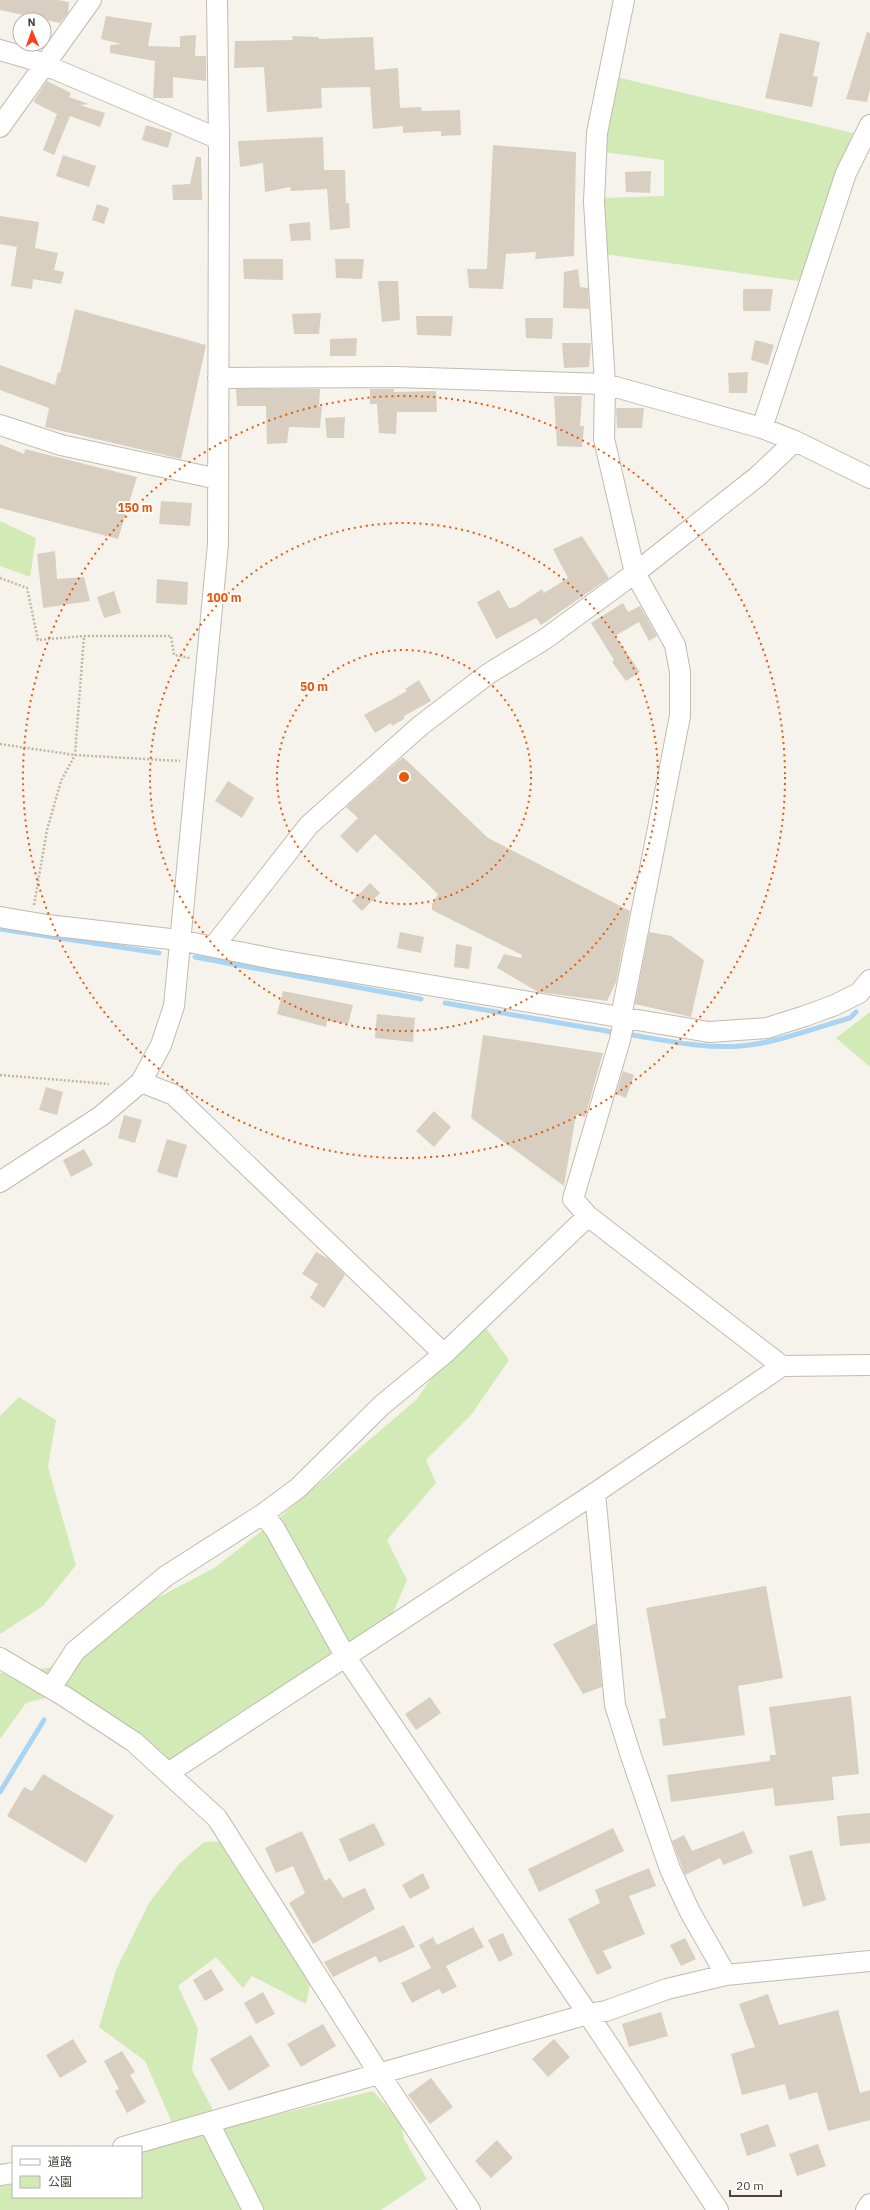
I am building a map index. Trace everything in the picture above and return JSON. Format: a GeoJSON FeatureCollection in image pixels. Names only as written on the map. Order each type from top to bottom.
{"type":"FeatureCollection","features":[{"type":"Feature","properties":{"kind":"street"},"geometry":{"type":"LineString","coordinates":[[0,126],[91,0]]}},
{"type":"Feature","properties":{"kind":"street"},"geometry":{"type":"LineString","coordinates":[[0,1182],[102,1116],[141,1082],[161,1044],[174,1006],[179,940],[218,544],[219,139],[217,0]]}},
{"type":"Feature","properties":{"kind":"street"},"geometry":{"type":"LineString","coordinates":[[624,0],[597,133],[594,202],[604,384],[604,439],[635,573],[675,645],[680,672],[680,716],[621,1028],[573,1199],[588,1216],[782,1366]]}},
{"type":"Feature","properties":{"kind":"street"},"geometry":{"type":"LineString","coordinates":[[0,50],[31,59],[219,139]]}},
{"type":"Feature","properties":{"kind":"street"},"geometry":{"type":"LineString","coordinates":[[762,428],[846,173],[870,125]]}},
{"type":"Feature","properties":{"kind":"street"},"geometry":{"type":"LineString","coordinates":[[218,378],[396,377],[604,384],[762,428],[795,441],[870,478]]}},
{"type":"Feature","properties":{"kind":"street"},"geometry":{"type":"LineString","coordinates":[[0,425],[61,445],[218,479]]}},
{"type":"Feature","properties":{"kind":"street"},"geometry":{"type":"LineString","coordinates":[[214,946],[309,825],[420,726],[488,674],[545,639],[635,573],[758,476],[795,441]]}},
{"type":"Feature","properties":{"kind":"street"},"geometry":{"type":"LineString","coordinates":[[0,916],[31,922],[179,940],[214,946],[621,1028],[709,1032],[766,1028],[835,1005],[866,989]]}},
{"type":"Feature","properties":{"kind":"street"},"geometry":{"type":"LineString","coordinates":[[141,1082],[174,1095],[444,1354]]}},
{"type":"Feature","properties":{"kind":"street"},"geometry":{"type":"LineString","coordinates":[[50,1688],[80,1646],[166,1576],[263,1514],[298,1488],[382,1405],[444,1354],[588,1216]]}},
{"type":"Feature","properties":{"kind":"street"},"geometry":{"type":"LineString","coordinates":[[168,1773],[595,1493],[782,1366],[870,1365]]}},
{"type":"Feature","properties":{"kind":"street"},"geometry":{"type":"LineString","coordinates":[[595,1493],[616,1704],[631,1756],[670,1869],[690,1912],[726,1975]]}},
{"type":"Feature","properties":{"kind":"street"},"geometry":{"type":"LineString","coordinates":[[263,1514],[275,1529],[345,1656],[588,2014],[718,2210]]}},
{"type":"Feature","properties":{"kind":"street"},"geometry":{"type":"LineString","coordinates":[[0,1658],[134,1742],[217,1818],[380,2075],[470,2210]]}},
{"type":"Feature","properties":{"kind":"street"},"geometry":{"type":"LineString","coordinates":[[127,2146],[380,2075],[588,2014],[606,2011],[667,1989],[726,1975],[870,1961]]}},
{"type":"Feature","properties":{"kind":"street"},"geometry":{"type":"LineString","coordinates":[[209,2123],[253,2210]]}},
{"type":"Feature","properties":{"kind":"street"},"geometry":{"type":"LineString","coordinates":[[0,2176],[12,2173]]}},
{"type":"Feature","properties":{"kind":"street"},"geometry":{"type":"LineString","coordinates":[[866,2210],[870,2204]]}},
{"type":"Feature","properties":{"kind":"path"},"geometry":{"type":"LineString","coordinates":[[0,578],[27,588],[38,640],[84,636],[171,636],[174,655],[206,660]]}},
{"type":"Feature","properties":{"kind":"path"},"geometry":{"type":"LineString","coordinates":[[31,922],[47,830],[61,781],[75,755],[84,636]]}},
{"type":"Feature","properties":{"kind":"path"},"geometry":{"type":"LineString","coordinates":[[0,744],[75,755],[196,762]]}},
{"type":"Feature","properties":{"kind":"path"},"geometry":{"type":"LineString","coordinates":[[0,1075],[116,1085],[141,1082]]}},
{"type":"Feature","properties":{"kind":"green space"},"geometry":{"type":"Polygon","coordinates":[[[616,77],[853,133],[799,281],[604,254],[601,198],[664,196],[664,160],[603,152],[616,77]]]}},
{"type":"Feature","properties":{"kind":"green space"},"geometry":{"type":"Polygon","coordinates":[[[0,521],[36,538],[30,577],[0,566],[0,521]]]}},
{"type":"Feature","properties":{"kind":"green space"},"geometry":{"type":"Polygon","coordinates":[[[870,1012],[870,1067],[836,1038],[870,1012]]]}},
{"type":"Feature","properties":{"kind":"green space"},"geometry":{"type":"Polygon","coordinates":[[[484,1325],[509,1360],[471,1415],[426,1460],[436,1483],[387,1540],[407,1580],[386,1629],[178,1767],[72,1691],[26,1703],[0,1739],[0,1673],[49,1668],[108,1624],[214,1568],[281,1516],[417,1399],[458,1340],[484,1325]]]}},
{"type":"Feature","properties":{"kind":"green space"},"geometry":{"type":"Polygon","coordinates":[[[19,1397],[56,1420],[48,1467],[76,1565],[43,1606],[0,1634],[0,1416],[19,1397]]]}},
{"type":"Feature","properties":{"kind":"green space"},"geometry":{"type":"Polygon","coordinates":[[[232,1841],[311,1980],[306,2004],[252,1976],[243,1988],[216,1957],[178,1986],[198,2029],[192,2070],[215,2114],[174,2127],[145,2061],[99,2027],[116,1970],[149,1903],[179,1864],[204,1842],[232,1841]]]}},
{"type":"Feature","properties":{"kind":"green space"},"geometry":{"type":"Polygon","coordinates":[[[373,2091],[401,2122],[404,2139],[427,2179],[381,2210],[0,2210],[0,2182],[12,2179],[12,2198],[142,2198],[142,2148],[373,2091]]]}},
{"type":"Feature","properties":{"kind":"building"},"geometry":{"type":"Polygon","coordinates":[[[0,0],[58,0],[69,2],[68,13],[60,23],[52,21],[52,12],[12,13],[0,10],[0,0]]]}},
{"type":"Feature","properties":{"kind":"building"},"geometry":{"type":"Polygon","coordinates":[[[106,16],[152,23],[148,46],[180,47],[180,36],[196,35],[195,56],[206,56],[206,81],[173,77],[173,98],[153,98],[155,61],[110,53],[110,45],[121,44],[101,39],[106,16]]]}},
{"type":"Feature","properties":{"kind":"building"},"geometry":{"type":"Polygon","coordinates":[[[867,32],[870,33],[870,89],[867,102],[846,99],[867,32]]]}},
{"type":"Feature","properties":{"kind":"building"},"geometry":{"type":"Polygon","coordinates":[[[780,33],[820,42],[813,76],[818,77],[812,107],[765,98],[780,33]]]}},
{"type":"Feature","properties":{"kind":"building"},"geometry":{"type":"Polygon","coordinates":[[[292,36],[318,37],[319,39],[373,37],[375,70],[398,68],[400,108],[421,107],[422,111],[460,110],[461,135],[441,136],[441,131],[403,133],[403,126],[373,129],[370,87],[321,88],[322,108],[267,112],[264,67],[234,68],[235,41],[293,40],[292,36]]]}},
{"type":"Feature","properties":{"kind":"building"},"geometry":{"type":"Polygon","coordinates":[[[47,81],[71,93],[69,97],[89,104],[80,105],[105,113],[100,127],[70,116],[54,155],[43,150],[57,114],[33,102],[47,81]]]}},
{"type":"Feature","properties":{"kind":"building"},"geometry":{"type":"Polygon","coordinates":[[[146,125],[172,133],[168,148],[142,140],[146,125]]]}},
{"type":"Feature","properties":{"kind":"building"},"geometry":{"type":"Polygon","coordinates":[[[323,137],[324,170],[345,170],[346,203],[349,203],[350,228],[330,230],[327,189],[291,191],[290,187],[265,192],[263,163],[240,167],[238,141],[323,137]]]}},
{"type":"Feature","properties":{"kind":"building"},"geometry":{"type":"Polygon","coordinates":[[[493,145],[576,152],[574,256],[535,259],[536,252],[506,254],[503,289],[469,288],[467,269],[487,269],[493,145]]]}},
{"type":"Feature","properties":{"kind":"building"},"geometry":{"type":"Polygon","coordinates":[[[63,155],[96,166],[89,187],[56,176],[63,155]]]}},
{"type":"Feature","properties":{"kind":"building"},"geometry":{"type":"Polygon","coordinates":[[[196,157],[201,157],[202,200],[173,200],[172,185],[190,184],[196,157]]]}},
{"type":"Feature","properties":{"kind":"building"},"geometry":{"type":"Polygon","coordinates":[[[651,171],[650,193],[626,192],[625,172],[651,171]]]}},
{"type":"Feature","properties":{"kind":"building"},"geometry":{"type":"Polygon","coordinates":[[[97,204],[109,208],[104,224],[92,220],[97,204]]]}},
{"type":"Feature","properties":{"kind":"building"},"geometry":{"type":"Polygon","coordinates":[[[0,216],[39,222],[35,248],[58,253],[54,270],[64,272],[61,284],[33,279],[32,289],[11,286],[17,247],[0,244],[0,216]]]}},
{"type":"Feature","properties":{"kind":"building"},"geometry":{"type":"Polygon","coordinates":[[[310,222],[311,240],[291,241],[289,224],[310,222]]]}},
{"type":"Feature","properties":{"kind":"building"},"geometry":{"type":"Polygon","coordinates":[[[243,259],[283,259],[283,280],[244,279],[243,259]]]}},
{"type":"Feature","properties":{"kind":"building"},"geometry":{"type":"Polygon","coordinates":[[[335,259],[364,259],[362,279],[336,278],[335,259]]]}},
{"type":"Feature","properties":{"kind":"building"},"geometry":{"type":"Polygon","coordinates":[[[578,269],[580,287],[588,288],[589,309],[563,308],[564,272],[578,269]]]}},
{"type":"Feature","properties":{"kind":"building"},"geometry":{"type":"Polygon","coordinates":[[[378,281],[398,281],[400,320],[382,322],[378,281]]]}},
{"type":"Feature","properties":{"kind":"building"},"geometry":{"type":"Polygon","coordinates":[[[743,289],[773,289],[770,311],[743,311],[743,289]]]}},
{"type":"Feature","properties":{"kind":"building"},"geometry":{"type":"Polygon","coordinates":[[[75,309],[206,345],[181,459],[45,427],[49,408],[0,390],[0,365],[55,385],[58,372],[60,373],[75,309]]]}},
{"type":"Feature","properties":{"kind":"building"},"geometry":{"type":"Polygon","coordinates":[[[321,313],[319,334],[294,334],[292,314],[321,313]]]}},
{"type":"Feature","properties":{"kind":"building"},"geometry":{"type":"Polygon","coordinates":[[[416,316],[453,316],[451,336],[417,335],[416,316]]]}},
{"type":"Feature","properties":{"kind":"building"},"geometry":{"type":"Polygon","coordinates":[[[525,318],[553,318],[552,339],[526,338],[525,318]]]}},
{"type":"Feature","properties":{"kind":"building"},"geometry":{"type":"Polygon","coordinates":[[[357,338],[356,356],[330,356],[330,339],[357,338]]]}},
{"type":"Feature","properties":{"kind":"building"},"geometry":{"type":"Polygon","coordinates":[[[755,340],[774,345],[768,365],[751,360],[755,340]]]}},
{"type":"Feature","properties":{"kind":"building"},"geometry":{"type":"Polygon","coordinates":[[[562,343],[591,343],[589,367],[564,368],[562,343]]]}},
{"type":"Feature","properties":{"kind":"building"},"geometry":{"type":"Polygon","coordinates":[[[748,372],[747,393],[729,393],[728,373],[748,372]]]}},
{"type":"Feature","properties":{"kind":"building"},"geometry":{"type":"Polygon","coordinates":[[[236,389],[320,389],[319,407],[322,407],[320,428],[289,427],[287,443],[267,444],[266,406],[237,406],[236,389]]]}},
{"type":"Feature","properties":{"kind":"building"},"geometry":{"type":"Polygon","coordinates":[[[370,389],[394,389],[394,392],[436,391],[437,412],[397,412],[396,434],[379,433],[377,404],[370,404],[370,389]]]}},
{"type":"Feature","properties":{"kind":"building"},"geometry":{"type":"Polygon","coordinates":[[[554,396],[582,396],[580,426],[584,426],[582,447],[557,446],[554,396]]]}},
{"type":"Feature","properties":{"kind":"building"},"geometry":{"type":"Polygon","coordinates":[[[616,408],[644,408],[642,428],[617,428],[616,408]]]}},
{"type":"Feature","properties":{"kind":"building"},"geometry":{"type":"Polygon","coordinates":[[[345,417],[344,438],[327,438],[325,418],[345,417]]]}},
{"type":"Feature","properties":{"kind":"building"},"geometry":{"type":"Polygon","coordinates":[[[0,444],[24,454],[25,449],[137,477],[118,539],[0,508],[0,444]]]}},
{"type":"Feature","properties":{"kind":"building"},"geometry":{"type":"Polygon","coordinates":[[[161,501],[192,503],[190,526],[159,524],[161,501]]]}},
{"type":"Feature","properties":{"kind":"building"},"geometry":{"type":"Polygon","coordinates":[[[582,536],[609,578],[541,625],[536,618],[496,639],[477,602],[499,590],[509,608],[515,607],[542,589],[544,593],[568,578],[553,549],[582,536]]]}},
{"type":"Feature","properties":{"kind":"building"},"geometry":{"type":"Polygon","coordinates":[[[55,551],[57,579],[84,577],[90,601],[43,608],[37,554],[55,551]]]}},
{"type":"Feature","properties":{"kind":"building"},"geometry":{"type":"Polygon","coordinates":[[[157,579],[188,582],[187,605],[156,603],[157,579]]]}},
{"type":"Feature","properties":{"kind":"building"},"geometry":{"type":"Polygon","coordinates":[[[114,591],[121,613],[104,618],[97,597],[114,591]]]}},
{"type":"Feature","properties":{"kind":"building"},"geometry":{"type":"Polygon","coordinates":[[[623,603],[628,612],[640,606],[657,636],[649,641],[639,622],[615,636],[640,672],[626,681],[612,662],[614,660],[591,623],[623,603]]]}},
{"type":"Feature","properties":{"kind":"building"},"geometry":{"type":"Polygon","coordinates":[[[419,680],[431,701],[404,716],[404,719],[392,726],[391,723],[375,733],[364,715],[407,691],[405,689],[419,680]]]}},
{"type":"Feature","properties":{"kind":"building"},"geometry":{"type":"Polygon","coordinates":[[[403,757],[488,838],[630,911],[616,982],[607,1001],[538,992],[497,968],[504,954],[521,958],[522,955],[432,910],[432,904],[438,894],[375,834],[357,853],[340,836],[358,818],[346,807],[403,757]]]}},
{"type":"Feature","properties":{"kind":"building"},"geometry":{"type":"Polygon","coordinates":[[[228,781],[254,798],[242,818],[215,801],[228,781]]]}},
{"type":"Feature","properties":{"kind":"building"},"geometry":{"type":"Polygon","coordinates":[[[370,883],[380,893],[362,911],[352,901],[370,883]]]}},
{"type":"Feature","properties":{"kind":"building"},"geometry":{"type":"Polygon","coordinates":[[[400,932],[424,937],[421,953],[397,948],[400,932]]]}},
{"type":"Feature","properties":{"kind":"building"},"geometry":{"type":"Polygon","coordinates":[[[649,932],[671,936],[704,960],[691,1017],[635,1004],[649,932]]]}},
{"type":"Feature","properties":{"kind":"building"},"geometry":{"type":"Polygon","coordinates":[[[456,944],[472,947],[469,969],[454,967],[456,944]]]}},
{"type":"Feature","properties":{"kind":"building"},"geometry":{"type":"Polygon","coordinates":[[[283,991],[353,1005],[348,1024],[327,1021],[326,1027],[277,1014],[283,991]]]}},
{"type":"Feature","properties":{"kind":"building"},"geometry":{"type":"Polygon","coordinates":[[[377,1014],[415,1018],[413,1042],[375,1038],[377,1014]]]}},
{"type":"Feature","properties":{"kind":"building"},"geometry":{"type":"Polygon","coordinates":[[[483,1035],[603,1053],[585,1117],[576,1115],[564,1186],[471,1118],[483,1035]]]}},
{"type":"Feature","properties":{"kind":"building"},"geometry":{"type":"Polygon","coordinates":[[[623,1071],[634,1075],[626,1098],[616,1094],[623,1071]]]}},
{"type":"Feature","properties":{"kind":"building"},"geometry":{"type":"Polygon","coordinates":[[[46,1087],[63,1092],[57,1115],[39,1110],[46,1087]]]}},
{"type":"Feature","properties":{"kind":"building"},"geometry":{"type":"Polygon","coordinates":[[[434,1111],[451,1127],[434,1147],[416,1131],[434,1111]]]}},
{"type":"Feature","properties":{"kind":"building"},"geometry":{"type":"Polygon","coordinates":[[[124,1115],[142,1120],[135,1143],[118,1138],[124,1115]]]}},
{"type":"Feature","properties":{"kind":"building"},"geometry":{"type":"Polygon","coordinates":[[[167,1139],[187,1145],[177,1178],[157,1172],[167,1139]]]}},
{"type":"Feature","properties":{"kind":"building"},"geometry":{"type":"Polygon","coordinates":[[[84,1149],[93,1165],[71,1177],[63,1160],[84,1149]]]}},
{"type":"Feature","properties":{"kind":"building"},"geometry":{"type":"Polygon","coordinates":[[[316,1252],[329,1259],[345,1275],[324,1308],[310,1298],[318,1284],[302,1274],[316,1252]]]}},
{"type":"Feature","properties":{"kind":"building"},"geometry":{"type":"Polygon","coordinates":[[[766,1586],[783,1678],[738,1686],[745,1735],[663,1746],[659,1719],[666,1718],[646,1608],[766,1586]]]}},
{"type":"Feature","properties":{"kind":"building"},"geometry":{"type":"Polygon","coordinates":[[[596,1623],[602,1687],[583,1694],[553,1644],[596,1623]]]}},
{"type":"Feature","properties":{"kind":"building"},"geometry":{"type":"Polygon","coordinates":[[[851,1696],[859,1774],[832,1777],[834,1800],[775,1806],[773,1788],[671,1802],[667,1775],[770,1761],[770,1755],[776,1755],[769,1707],[851,1696]]]}},
{"type":"Feature","properties":{"kind":"building"},"geometry":{"type":"Polygon","coordinates":[[[430,1697],[441,1713],[416,1730],[405,1714],[430,1697]]]}},
{"type":"Feature","properties":{"kind":"building"},"geometry":{"type":"Polygon","coordinates":[[[43,1774],[114,1816],[86,1863],[7,1816],[24,1787],[32,1791],[43,1774]]]}},
{"type":"Feature","properties":{"kind":"building"},"geometry":{"type":"Polygon","coordinates":[[[870,1813],[870,1843],[840,1846],[837,1816],[870,1813]]]}},
{"type":"Feature","properties":{"kind":"building"},"geometry":{"type":"Polygon","coordinates":[[[374,1823],[385,1845],[349,1862],[339,1839],[374,1823]]]}},
{"type":"Feature","properties":{"kind":"building"},"geometry":{"type":"Polygon","coordinates":[[[613,1828],[624,1851],[539,1892],[528,1869],[613,1828]]]}},
{"type":"Feature","properties":{"kind":"building"},"geometry":{"type":"Polygon","coordinates":[[[302,1831],[325,1881],[330,1878],[343,1898],[365,1888],[375,1909],[313,1944],[289,1903],[305,1893],[293,1866],[276,1873],[265,1848],[302,1831]]]}},
{"type":"Feature","properties":{"kind":"building"},"geometry":{"type":"Polygon","coordinates":[[[744,1831],[753,1853],[723,1865],[720,1858],[685,1875],[672,1841],[684,1835],[692,1851],[744,1831]]]}},
{"type":"Feature","properties":{"kind":"building"},"geometry":{"type":"Polygon","coordinates":[[[812,1850],[826,1900],[803,1907],[789,1856],[812,1850]]]}},
{"type":"Feature","properties":{"kind":"building"},"geometry":{"type":"Polygon","coordinates":[[[649,1868],[656,1886],[629,1896],[645,1934],[603,1951],[612,1968],[597,1975],[568,1919],[600,1903],[595,1890],[649,1868]]]}},
{"type":"Feature","properties":{"kind":"building"},"geometry":{"type":"Polygon","coordinates":[[[423,1873],[430,1888],[410,1899],[402,1885],[423,1873]]]}},
{"type":"Feature","properties":{"kind":"building"},"geometry":{"type":"Polygon","coordinates":[[[404,1925],[415,1947],[379,1963],[376,1956],[333,1977],[324,1962],[404,1925]]]}},
{"type":"Feature","properties":{"kind":"building"},"geometry":{"type":"Polygon","coordinates":[[[473,1927],[484,1947],[446,1966],[457,1987],[442,1994],[439,1989],[412,2003],[401,1983],[431,1968],[419,1945],[433,1937],[437,1945],[473,1927]]]}},
{"type":"Feature","properties":{"kind":"building"},"geometry":{"type":"Polygon","coordinates":[[[503,1933],[513,1955],[499,1962],[488,1940],[503,1933]]]}},
{"type":"Feature","properties":{"kind":"building"},"geometry":{"type":"Polygon","coordinates":[[[685,1938],[696,1959],[681,1966],[670,1945],[685,1938]]]}},
{"type":"Feature","properties":{"kind":"building"},"geometry":{"type":"Polygon","coordinates":[[[211,1969],[224,1990],[205,2001],[193,1980],[211,1969]]]}},
{"type":"Feature","properties":{"kind":"building"},"geometry":{"type":"Polygon","coordinates":[[[263,1992],[275,2014],[256,2024],[244,2003],[263,1992]]]}},
{"type":"Feature","properties":{"kind":"building"},"geometry":{"type":"Polygon","coordinates":[[[768,1994],[779,2025],[838,2010],[860,2093],[870,2090],[870,2120],[828,2131],[817,2092],[789,2100],[785,2084],[742,2095],[731,2054],[755,2047],[739,2004],[768,1994]]]}},
{"type":"Feature","properties":{"kind":"building"},"geometry":{"type":"Polygon","coordinates":[[[661,2012],[668,2036],[629,2047],[622,2024],[661,2012]]]}},
{"type":"Feature","properties":{"kind":"building"},"geometry":{"type":"Polygon","coordinates":[[[323,2024],[336,2046],[301,2067],[287,2044],[323,2024]]]}},
{"type":"Feature","properties":{"kind":"building"},"geometry":{"type":"Polygon","coordinates":[[[251,2035],[270,2066],[229,2091],[210,2059],[251,2035]]]}},
{"type":"Feature","properties":{"kind":"building"},"geometry":{"type":"Polygon","coordinates":[[[73,2039],[87,2062],[60,2078],[46,2055],[73,2039]]]}},
{"type":"Feature","properties":{"kind":"building"},"geometry":{"type":"Polygon","coordinates":[[[554,2039],[570,2057],[548,2077],[532,2059],[554,2039]]]}},
{"type":"Feature","properties":{"kind":"building"},"geometry":{"type":"Polygon","coordinates":[[[122,2051],[135,2072],[130,2075],[146,2102],[127,2113],[115,2091],[119,2089],[104,2061],[122,2051]]]}},
{"type":"Feature","properties":{"kind":"building"},"geometry":{"type":"Polygon","coordinates":[[[431,2078],[453,2107],[430,2124],[408,2095],[431,2078]]]}},
{"type":"Feature","properties":{"kind":"building"},"geometry":{"type":"Polygon","coordinates":[[[768,2124],[776,2146],[747,2156],[740,2134],[768,2124]]]}},
{"type":"Feature","properties":{"kind":"building"},"geometry":{"type":"Polygon","coordinates":[[[497,2140],[513,2158],[491,2178],[475,2161],[497,2140]]]}},
{"type":"Feature","properties":{"kind":"building"},"geometry":{"type":"Polygon","coordinates":[[[818,2144],[826,2166],[797,2176],[789,2154],[818,2144]]]}},
{"type":"Feature","properties":{"kind":"waterway"},"geometry":{"type":"LineString","coordinates":[[0,929],[159,953]]}},
{"type":"Feature","properties":{"kind":"waterway"},"geometry":{"type":"LineString","coordinates":[[195,957],[421,999]]}},
{"type":"Feature","properties":{"kind":"waterway"},"geometry":{"type":"LineString","coordinates":[[445,1003],[618,1033]]}},
{"type":"Feature","properties":{"kind":"waterway"},"geometry":{"type":"LineString","coordinates":[[626,1034],[698,1045],[727,1047],[741,1046],[768,1042],[796,1035],[850,1018],[856,1012]]}},
{"type":"Feature","properties":{"kind":"waterway"},"geometry":{"type":"LineString","coordinates":[[0,1792],[44,1720]]}}]}
